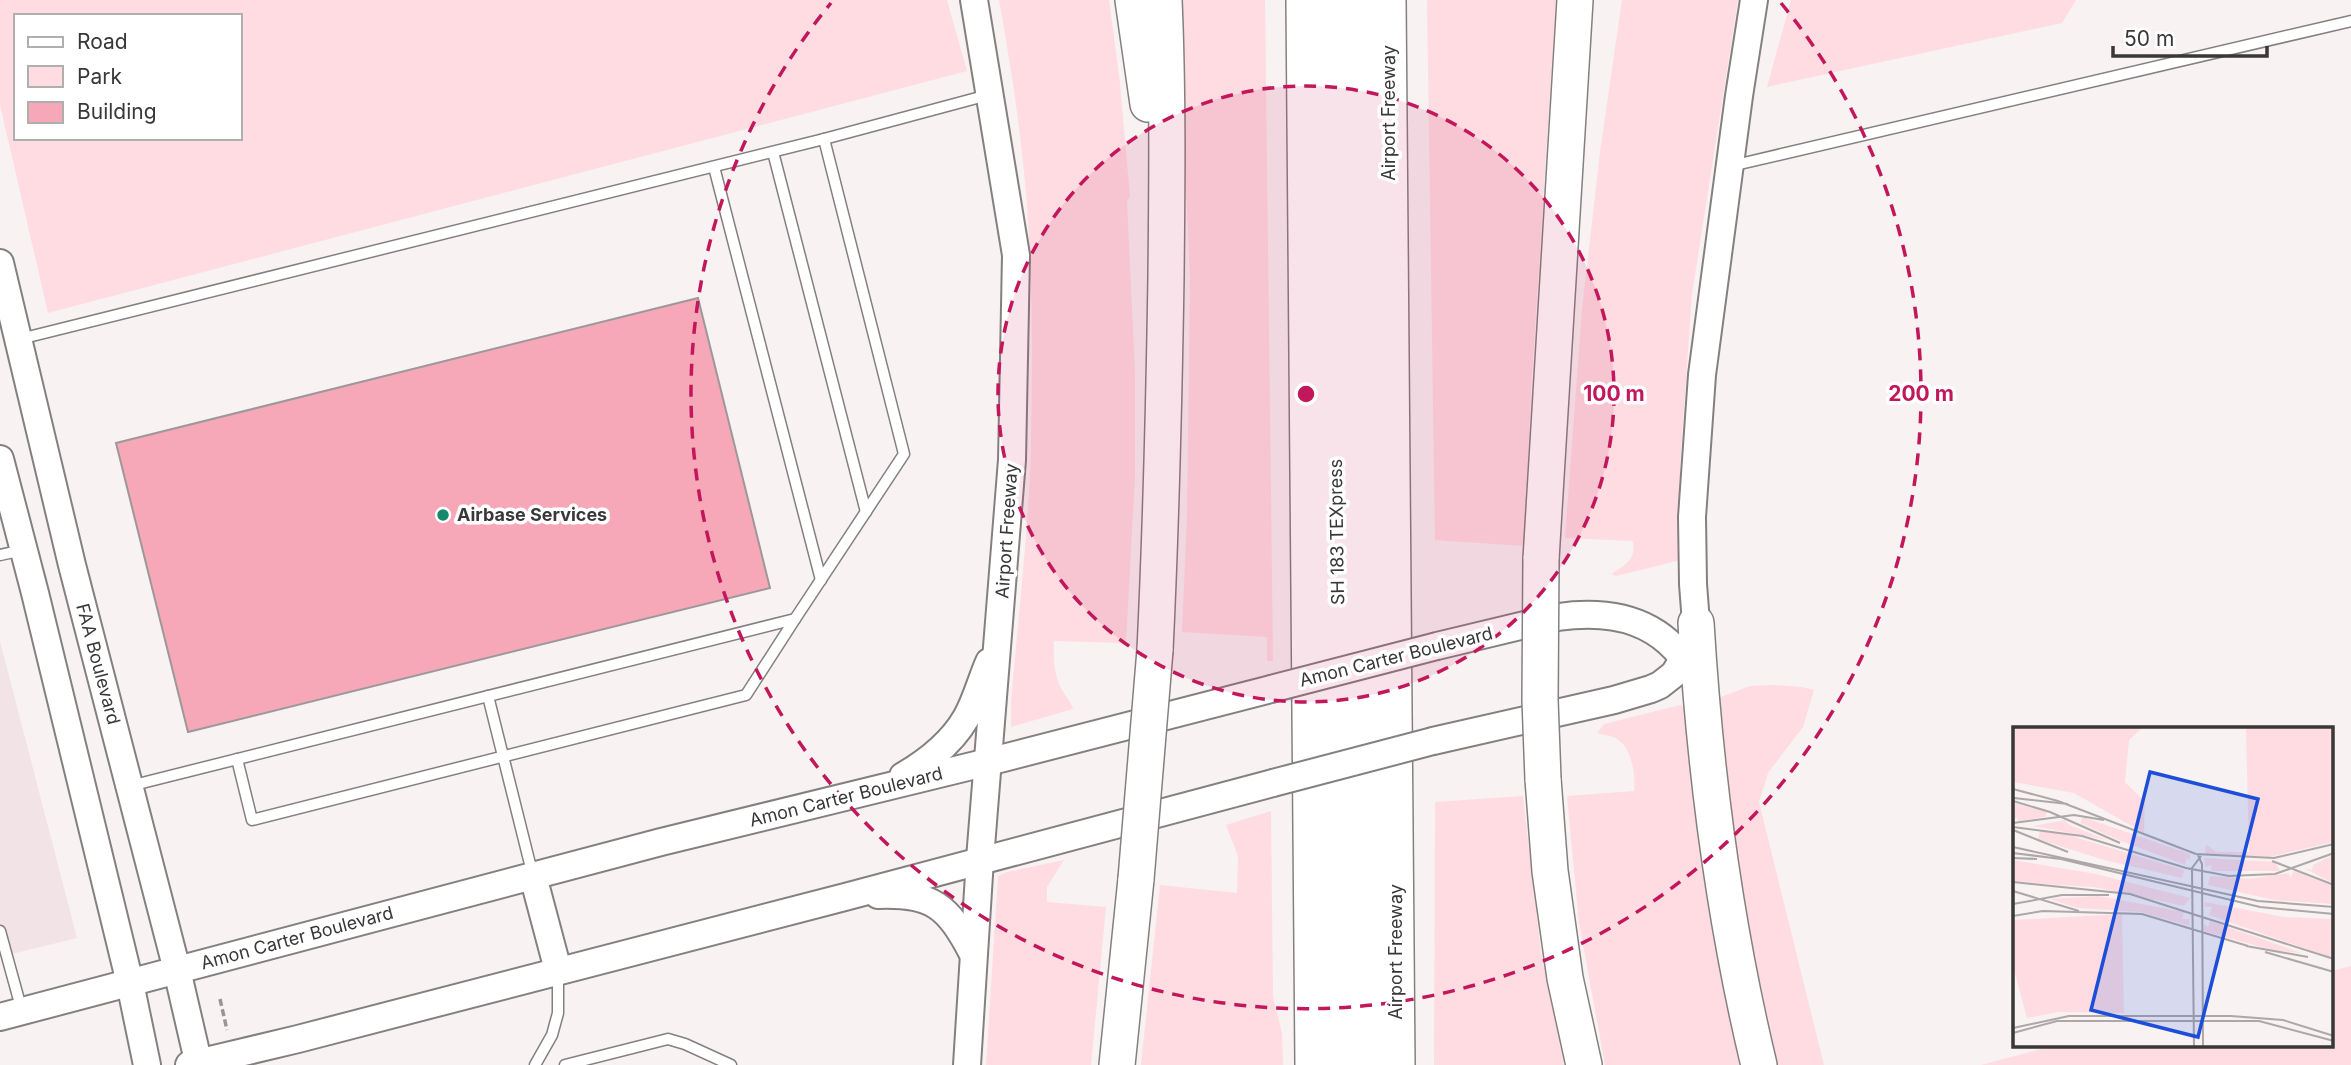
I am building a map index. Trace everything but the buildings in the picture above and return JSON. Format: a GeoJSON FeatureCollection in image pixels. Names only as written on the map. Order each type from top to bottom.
{"type":"FeatureCollection","features":[{"type":"Feature","properties":{"kind":"highway"},"geometry":{"type":"LineString","coordinates":[[1133,0],[1148,99],[1154,164],[1164,370]]}},
{"type":"Feature","properties":{"kind":"highway"},"geometry":{"type":"LineString","coordinates":[[1118,1065],[1155,650],[1162,508],[1168,96],[1164,0]]}},
{"type":"Feature","properties":{"kind":"highway"},"geometry":{"type":"LineString","coordinates":[[1304,0],[1313,1065]]}},
{"type":"Feature","properties":{"kind":"highway","name":"SH 183 TEXpress"},"geometry":{"type":"LineString","coordinates":[[1332,0],[1342,1065]]}},
{"type":"Feature","properties":{"kind":"highway","name":"SH 183 TEXpress"},"geometry":{"type":"LineString","coordinates":[[1362,0],[1370,1065]]}},
{"type":"Feature","properties":{"kind":"highway","name":"Airport Freeway"},"geometry":{"type":"LineString","coordinates":[[1388,0],[1397,1065]]}},
{"type":"Feature","properties":{"kind":"highway"},"geometry":{"type":"LineString","coordinates":[[1575,0],[1541,559],[1540,700],[1550,871],[1565,978],[1584,1065]]}},
{"type":"Feature","properties":{"kind":"highway"},"geometry":{"type":"LineString","coordinates":[[1567,151],[1599,0]]}},
{"type":"Feature","properties":{"kind":"highway"},"geometry":{"type":"LineString","coordinates":[[1696,623],[1692,673],[1719,858],[1746,1011],[1759,1065]]}},
{"type":"Feature","properties":{"kind":"street","name":"Airport Freeway"},"geometry":{"type":"LineString","coordinates":[[967,1065],[980,859],[1013,460],[1016,256],[974,0]]}},
{"type":"Feature","properties":{"kind":"street"},"geometry":{"type":"LineString","coordinates":[[1696,623],[1692,517],[1702,375],[1754,0]]}},
{"type":"Feature","properties":{"kind":"street","name":"FAA Boulevard"},"geometry":{"type":"LineString","coordinates":[[0,263],[11,327],[177,970],[196,1064]]}},
{"type":"Feature","properties":{"kind":"street"},"geometry":{"type":"LineString","coordinates":[[0,459],[12,552],[130,983],[147,1065]]}},
{"type":"Feature","properties":{"kind":"street","name":"Amon Carter Boulevard"},"geometry":{"type":"LineString","coordinates":[[11,1014],[672,839],[988,762],[1558,617],[1594,614],[1637,622],[1665,639],[1692,673]]}},
{"type":"Feature","properties":{"kind":"street"},"geometry":{"type":"LineString","coordinates":[[873,790],[921,766],[946,743],[966,718],[998,638]]}},
{"type":"Feature","properties":{"kind":"street"},"geometry":{"type":"LineString","coordinates":[[196,1064],[845,897],[980,859],[1433,741],[1642,692],[1692,673]]}},
{"type":"Feature","properties":{"kind":"street"},"geometry":{"type":"LineString","coordinates":[[533,876],[558,970]]}},
{"type":"Feature","properties":{"kind":"street"},"geometry":{"type":"LineString","coordinates":[[845,897],[902,894],[936,904],[958,925],[974,954]]}},
{"type":"Feature","properties":{"kind":"street"},"geometry":{"type":"LineString","coordinates":[[265,1065],[274,1054],[298,1039]]}},
{"type":"Feature","properties":{"kind":"lane"},"geometry":{"type":"LineString","coordinates":[[1730,167],[2351,21]]}},
{"type":"Feature","properties":{"kind":"lane"},"geometry":{"type":"LineString","coordinates":[[11,327],[713,167],[990,95]]}},
{"type":"Feature","properties":{"kind":"lane"},"geometry":{"type":"LineString","coordinates":[[237,759],[252,820],[746,695],[904,454],[824,139]]}},
{"type":"Feature","properties":{"kind":"lane"},"geometry":{"type":"LineString","coordinates":[[773,152],[866,512]]}},
{"type":"Feature","properties":{"kind":"lane"},"geometry":{"type":"LineString","coordinates":[[713,167],[821,580]]}},
{"type":"Feature","properties":{"kind":"lane"},"geometry":{"type":"LineString","coordinates":[[130,786],[795,619]]}},
{"type":"Feature","properties":{"kind":"lane"},"geometry":{"type":"LineString","coordinates":[[488,696],[533,876]]}},
{"type":"Feature","properties":{"kind":"lane"},"geometry":{"type":"LineString","coordinates":[[0,931],[11,1014]]}},
{"type":"Feature","properties":{"kind":"lane"},"geometry":{"type":"LineString","coordinates":[[535,1065],[552,1035],[558,1013],[558,970]]}},
{"type":"Feature","properties":{"kind":"lane"},"geometry":{"type":"LineString","coordinates":[[565,1065],[668,1039],[731,1065]]}},
{"type":"Feature","properties":{"kind":"path"},"geometry":{"type":"LineString","coordinates":[[220,999],[227,1030]]}},
{"type":"Feature","properties":{"kind":"shaded area"},"geometry":{"type":"Polygon","coordinates":[[[0,641],[77,938],[0,957],[0,641]]]}},
{"type":"Feature","properties":{"kind":"green space"},"geometry":{"type":"Polygon","coordinates":[[[0,0],[947,0],[967,71],[48,313],[0,105],[0,0]]]}},
{"type":"Feature","properties":{"kind":"green space"},"geometry":{"type":"Polygon","coordinates":[[[999,0],[1109,0],[1120,83],[1130,197],[1127,201],[1135,374],[1135,476],[1126,643],[1054,641],[1057,677],[1073,709],[1011,727],[1030,476],[1032,314],[1025,177],[999,0]]]}},
{"type":"Feature","properties":{"kind":"green space"},"geometry":{"type":"Polygon","coordinates":[[[1178,0],[1265,0],[1273,661],[1267,661],[1267,637],[1182,632],[1187,518],[1190,279],[1178,0]]]}},
{"type":"Feature","properties":{"kind":"green space"},"geometry":{"type":"Polygon","coordinates":[[[1427,0],[1556,0],[1524,546],[1435,540],[1427,0]]]}},
{"type":"Feature","properties":{"kind":"green space"},"geometry":{"type":"Polygon","coordinates":[[[1622,0],[1738,0],[1692,294],[1680,464],[1681,560],[1616,576],[1611,574],[1625,565],[1631,557],[1633,541],[1565,538],[1582,310],[1600,152],[1622,0]]]}},
{"type":"Feature","properties":{"kind":"green space"},"geometry":{"type":"Polygon","coordinates":[[[1791,0],[2076,0],[2062,23],[1767,87],[1791,0]]]}},
{"type":"Feature","properties":{"kind":"green space"},"geometry":{"type":"Polygon","coordinates":[[[1773,685],[1814,690],[1803,727],[1768,773],[1759,802],[1824,1065],[1778,1065],[1743,903],[1726,784],[1718,698],[1750,686],[1773,685]]]}},
{"type":"Feature","properties":{"kind":"green space"},"geometry":{"type":"Polygon","coordinates":[[[1680,705],[1687,709],[1746,1065],[1605,1065],[1579,923],[1567,796],[1634,791],[1628,751],[1615,738],[1597,733],[1604,724],[1680,705]]]}},
{"type":"Feature","properties":{"kind":"green space"},"geometry":{"type":"Polygon","coordinates":[[[1523,796],[1541,953],[1564,1065],[1434,1065],[1435,802],[1523,796]]]}},
{"type":"Feature","properties":{"kind":"green space"},"geometry":{"type":"Polygon","coordinates":[[[1271,811],[1273,997],[1282,1033],[1283,1065],[1141,1065],[1160,885],[1237,893],[1238,856],[1226,825],[1271,811]]]}},
{"type":"Feature","properties":{"kind":"green space"},"geometry":{"type":"Polygon","coordinates":[[[1064,860],[1047,887],[1047,902],[1106,907],[1091,1065],[986,1065],[998,876],[1064,860]]]}},
{"type":"Feature","properties":{"kind":"green space"},"geometry":{"type":"Polygon","coordinates":[[[2351,966],[2351,1065],[1981,1065],[2045,1048],[2334,1048],[2334,970],[2351,966]]]}},
{"type":"Feature","properties":{"kind":"place","name":"Airbase Services"},"geometry":{"type":"Point","coordinates":[443,515]}}]}
